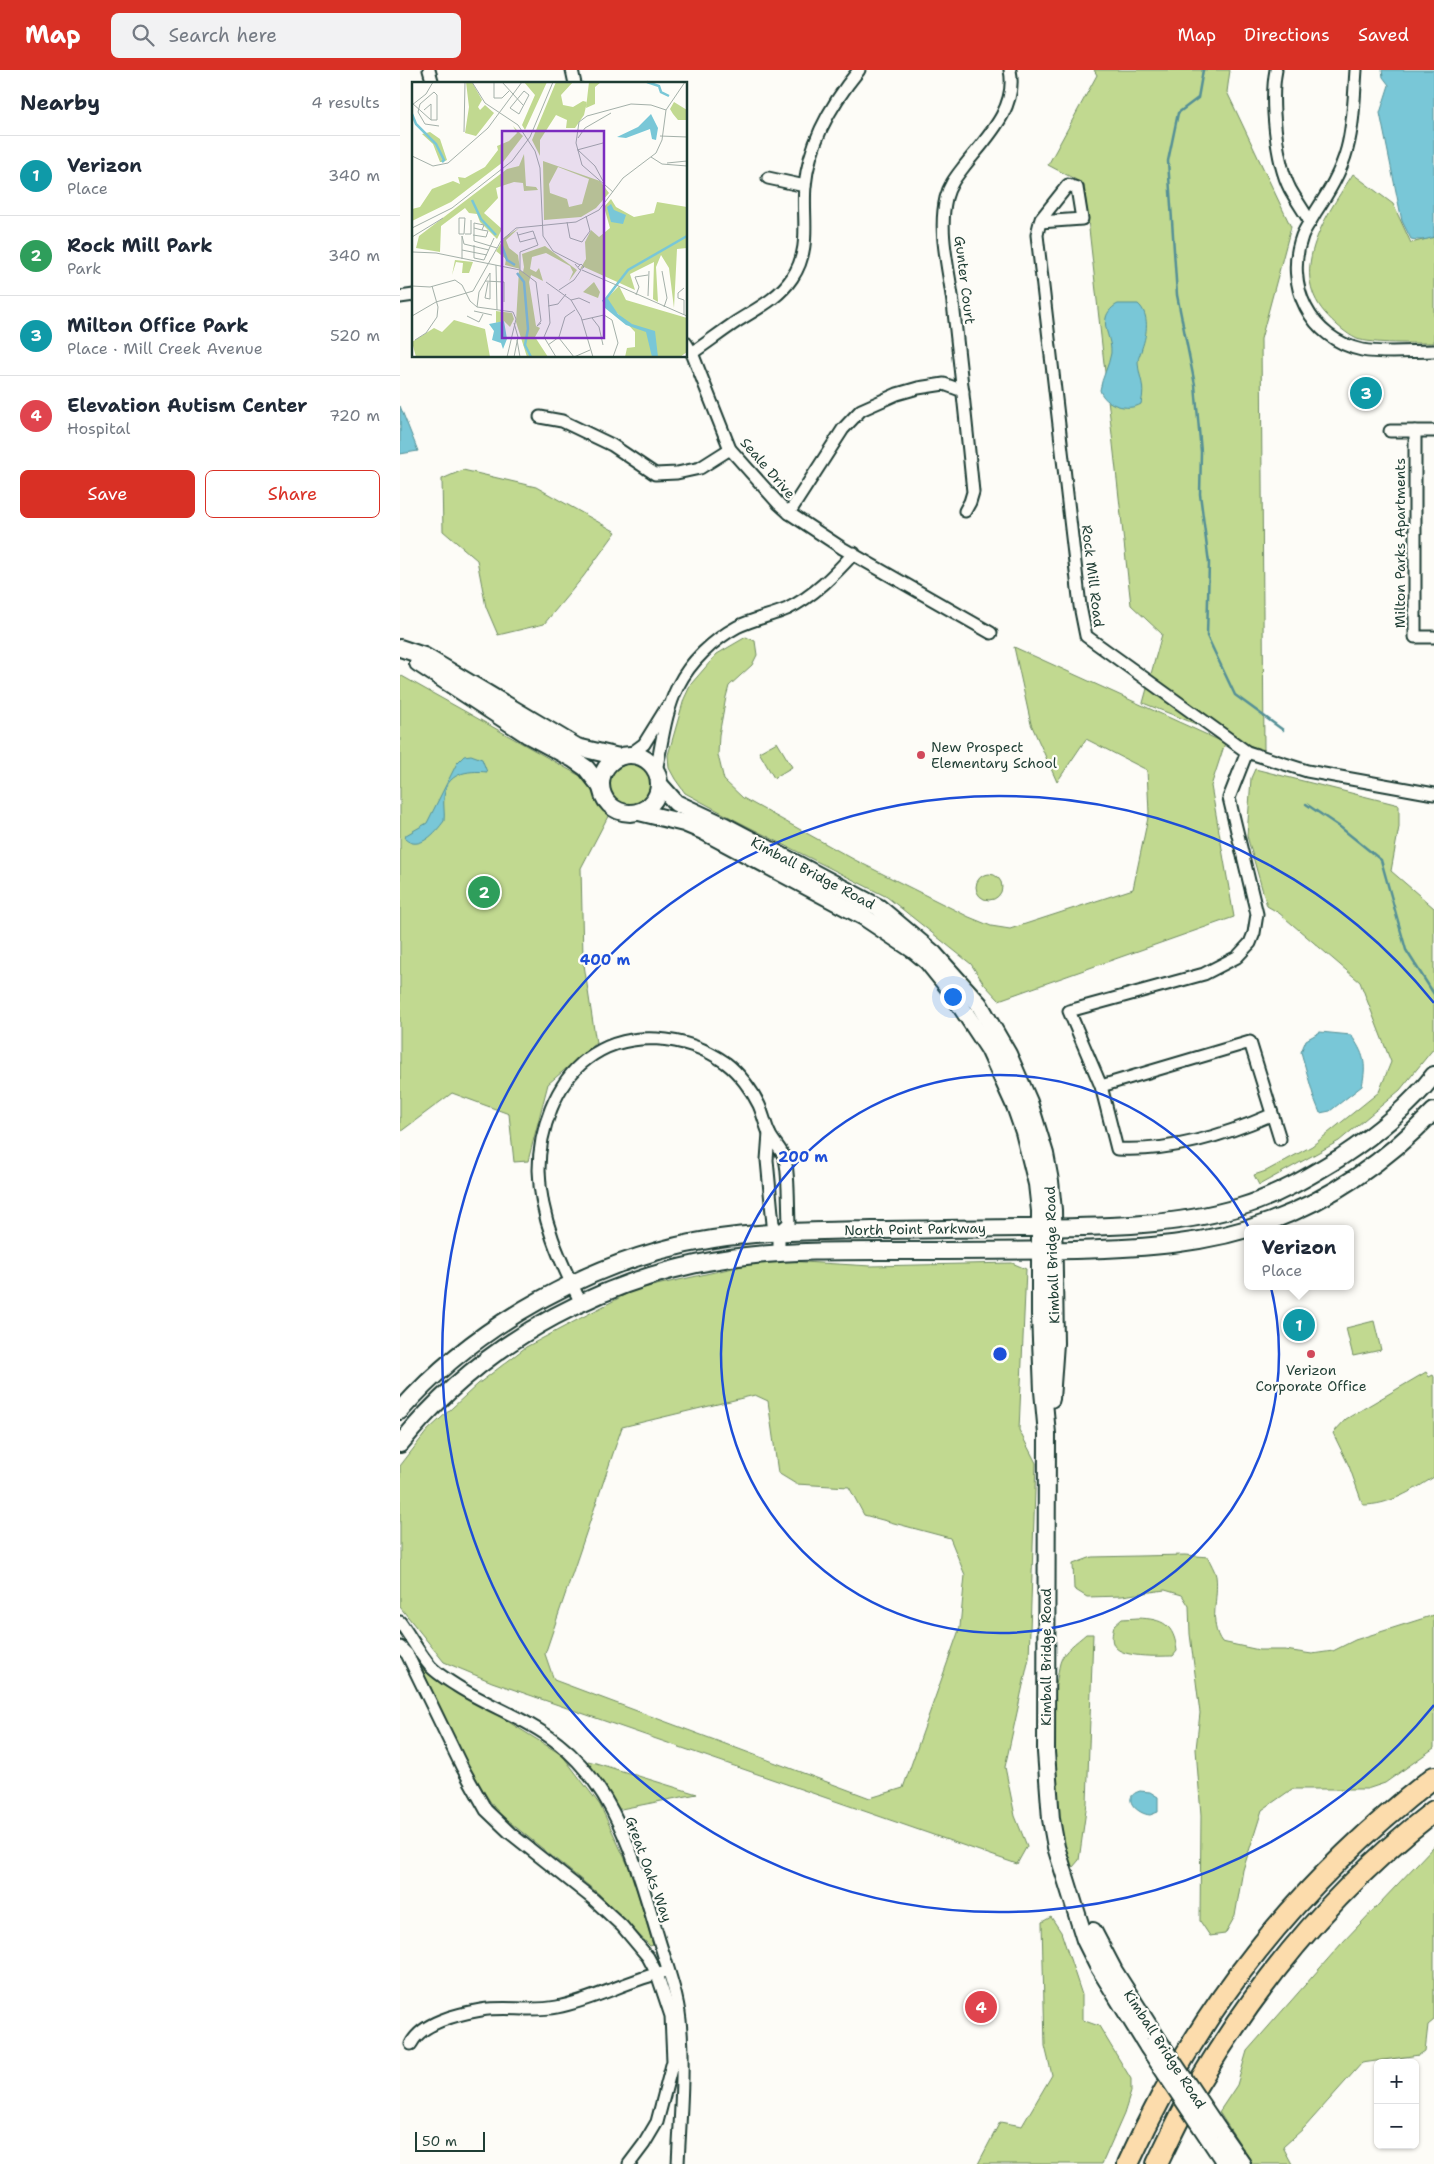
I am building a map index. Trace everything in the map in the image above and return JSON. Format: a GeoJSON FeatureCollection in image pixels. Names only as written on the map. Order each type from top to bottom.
{"type":"FeatureCollection","features":[{"type":"Feature","properties":{"kind":"highway"},"geometry":{"type":"LineString","coordinates":[[1128,2164],[1154,2109],[1181,2059],[1248,1961],[1329,1867],[1393,1809],[1434,1777]]}},
{"type":"Feature","properties":{"kind":"highway"},"geometry":{"type":"LineString","coordinates":[[1157,2164],[1200,2081],[1222,2045],[1272,1974],[1346,1889],[1434,1811]]}},
{"type":"Feature","properties":{"kind":"street"},"geometry":{"type":"LineString","coordinates":[[689,348],[758,310],[784,288],[793,277],[802,258],[806,238],[805,186],[810,158],[819,132],[844,90],[859,70]]}},
{"type":"Feature","properties":{"kind":"street","name":"Gunter Court"},"geometry":{"type":"LineString","coordinates":[[964,511],[970,502],[973,492],[963,391],[944,248],[943,228],[946,199],[950,185],[1007,107],[1010,94],[1010,70]]}},
{"type":"Feature","properties":{"kind":"street"},"geometry":{"type":"LineString","coordinates":[[1276,70],[1274,106],[1280,152],[1289,187],[1310,222]]}},
{"type":"Feature","properties":{"kind":"street"},"geometry":{"type":"LineString","coordinates":[[1356,70],[1353,118],[1347,149],[1337,176],[1303,234],[1296,256],[1295,276],[1300,296],[1314,322],[1326,334],[1350,347],[1364,350],[1434,351]]}},
{"type":"Feature","properties":{"kind":"street"},"geometry":{"type":"LineString","coordinates":[[768,178],[805,186]]}},
{"type":"Feature","properties":{"kind":"street","name":"Rock Mill Road"},"geometry":{"type":"LineString","coordinates":[[1040,222],[1038,244],[1045,287],[1080,606],[1086,636],[1248,752],[1307,771],[1434,794]]}},
{"type":"Feature","properties":{"kind":"street","name":"Seale Drive"},"geometry":{"type":"LineString","coordinates":[[689,348],[730,449],[789,514],[842,548],[854,553]]}},
{"type":"Feature","properties":{"kind":"street"},"geometry":{"type":"LineString","coordinates":[[789,514],[844,429],[861,410],[897,394],[918,388],[944,384],[963,391]]}},
{"type":"Feature","properties":{"kind":"street"},"geometry":{"type":"LineString","coordinates":[[540,417],[562,421],[612,445],[655,474],[677,473],[700,468],[730,449]]}},
{"type":"Feature","properties":{"kind":"street","name":"Milton Parks Apartments"},"geometry":{"type":"LineString","coordinates":[[1415,430],[1415,636],[1434,637]]}},
{"type":"Feature","properties":{"kind":"street"},"geometry":{"type":"LineString","coordinates":[[1390,431],[1434,430]]}},
{"type":"Feature","properties":{"kind":"street"},"geometry":{"type":"LineString","coordinates":[[601,787],[601,778],[611,762],[644,744],[694,661],[715,642],[738,626],[787,609],[815,592],[854,553],[992,633]]}},
{"type":"Feature","properties":{"kind":"street"},"geometry":{"type":"LineString","coordinates":[[400,649],[528,735],[573,758],[586,768],[601,787],[606,801],[617,810],[626,813],[639,812],[652,803],[658,795],[658,778],[671,702]]}},
{"type":"Feature","properties":{"kind":"street"},"geometry":{"type":"LineString","coordinates":[[400,649],[424,656],[577,747],[624,756],[638,756],[647,760],[658,778]]}},
{"type":"Feature","properties":{"kind":"street"},"geometry":{"type":"LineString","coordinates":[[1248,752],[1229,798],[1257,914],[1254,933],[1250,943],[1237,957],[1204,974],[1069,1012],[1101,1086],[1117,1149],[1137,1150],[1169,1147],[1237,1130],[1271,1115]]}},
{"type":"Feature","properties":{"kind":"street","name":"Kimball Bridge Road"},"geometry":{"type":"LineString","coordinates":[[658,778],[676,803],[725,826],[878,907],[934,954],[979,1004],[1008,1054],[1029,1102],[1045,1154],[1050,1181],[1046,1250],[1054,1384],[1047,1434],[1046,1762],[1051,1819],[1056,1847],[1066,1878],[1151,2040],[1214,2134],[1242,2164]]}},
{"type":"Feature","properties":{"kind":"street","name":"Kimball Bridge Road"},"geometry":{"type":"LineString","coordinates":[[639,812],[684,823],[703,831],[864,917],[927,961],[966,1011],[1006,1083],[1031,1157],[1046,1228]]}},
{"type":"Feature","properties":{"kind":"street"},"geometry":{"type":"LineString","coordinates":[[581,1303],[554,1247],[546,1219],[539,1171],[540,1151],[546,1122],[566,1081],[588,1058],[622,1042],[640,1039],[671,1040],[694,1047],[726,1064],[742,1079],[758,1103],[769,1133],[785,1158],[789,1223],[779,1232]]}},
{"type":"Feature","properties":{"kind":"street"},"geometry":{"type":"LineString","coordinates":[[1101,1086],[1250,1042],[1271,1115],[1280,1139]]}},
{"type":"Feature","properties":{"kind":"street","name":"North Point Parkway"},"geometry":{"type":"LineString","coordinates":[[400,1411],[429,1381],[480,1340],[521,1312],[572,1284],[615,1266],[664,1250],[710,1240],[779,1232],[1130,1225],[1205,1216],[1242,1206],[1296,1185],[1379,1130],[1416,1096],[1434,1074]]}},
{"type":"Feature","properties":{"kind":"street","name":"North Point Parkway"},"geometry":{"type":"LineString","coordinates":[[1259,1225],[1305,1207],[1338,1189],[1383,1158],[1434,1111]]}},
{"type":"Feature","properties":{"kind":"street"},"geometry":{"type":"LineString","coordinates":[[769,1133],[767,1160],[773,1224],[779,1232],[779,1253]]}},
{"type":"Feature","properties":{"kind":"street"},"geometry":{"type":"LineString","coordinates":[[1296,1185],[1305,1207]]}},
{"type":"Feature","properties":{"kind":"street","name":"North Point Parkway"},"geometry":{"type":"LineString","coordinates":[[400,1444],[426,1413],[477,1367],[522,1335],[581,1303],[636,1281],[679,1268],[721,1259],[779,1253],[1154,1247],[1200,1241],[1244,1229]]}},
{"type":"Feature","properties":{"kind":"street","name":"Great Oaks Way"},"geometry":{"type":"LineString","coordinates":[[400,1622],[430,1666],[446,1679],[473,1696],[504,1710],[534,1728],[558,1744],[578,1762],[599,1790],[618,1823],[642,1887],[662,1972],[671,2016],[673,2061],[657,2122],[629,2164]]}},
{"type":"Feature","properties":{"kind":"street","name":"Great Oaks Way"},"geometry":{"type":"LineString","coordinates":[[400,1646],[407,1654],[462,1767],[486,1810],[510,1833],[593,1899],[622,1926],[662,1972],[680,2018],[683,2050],[678,2164]]}},
{"type":"Feature","properties":{"kind":"street"},"geometry":{"type":"LineString","coordinates":[[411,2044],[416,2035],[429,2026],[453,2016],[482,2010],[532,2010],[558,2007],[662,1972]]}},
{"type":"Feature","properties":{"kind":"street","name":"Kimball Bridge Road"},"geometry":{"type":"LineString","coordinates":[[1214,2134],[1226,2164]]}},
{"type":"Feature","properties":{"kind":"green space"},"geometry":{"type":"Polygon","coordinates":[[[1094,70],[1230,70],[1227,92],[1291,227],[1261,339],[1264,751],[1143,703],[1162,634],[1131,605],[1084,184],[1048,165],[1097,75],[1094,70]]]}},
{"type":"Feature","properties":{"kind":"green space"},"geometry":{"type":"Polygon","coordinates":[[[1353,174],[1393,204],[1411,243],[1434,237],[1434,343],[1383,342],[1357,339],[1344,331],[1325,313],[1314,296],[1310,278],[1315,242],[1333,206],[1353,174]]]}},
{"type":"Feature","properties":{"kind":"green space"},"geometry":{"type":"Polygon","coordinates":[[[463,470],[536,487],[616,532],[583,577],[544,624],[498,635],[486,607],[477,560],[443,531],[442,479],[463,470]]]}},
{"type":"Feature","properties":{"kind":"green space"},"geometry":{"type":"Polygon","coordinates":[[[746,637],[755,641],[757,655],[752,665],[729,686],[726,697],[719,735],[718,755],[724,780],[743,798],[855,860],[969,917],[991,926],[1010,929],[1133,889],[1149,813],[1147,770],[1086,739],[1057,782],[1031,724],[1014,647],[1225,743],[1211,786],[1234,917],[999,1000],[984,984],[971,964],[887,897],[685,793],[675,779],[669,768],[668,755],[684,699],[691,684],[717,654],[746,637]]]}},
{"type":"Feature","properties":{"kind":"green space"},"geometry":{"type":"Polygon","coordinates":[[[400,675],[607,791],[605,778],[607,769],[613,763],[621,760],[631,761],[640,766],[649,774],[655,786],[650,798],[641,805],[622,804],[616,801],[581,868],[583,958],[596,1043],[548,1084],[528,1161],[514,1162],[509,1114],[452,1093],[400,1132],[400,675]]]}},
{"type":"Feature","properties":{"kind":"green space"},"geometry":{"type":"Polygon","coordinates":[[[777,742],[792,767],[774,778],[759,752],[777,742]]]}},
{"type":"Feature","properties":{"kind":"green space"},"geometry":{"type":"Polygon","coordinates":[[[1255,769],[1399,805],[1399,827],[1391,871],[1434,908],[1434,1048],[1400,1090],[1339,1141],[1259,1185],[1254,1175],[1266,1171],[1312,1146],[1379,1092],[1391,1062],[1360,982],[1279,913],[1267,906],[1247,836],[1251,778],[1255,769]]]}},
{"type":"Feature","properties":{"kind":"green space"},"geometry":{"type":"Polygon","coordinates":[[[989,874],[998,878],[1002,887],[998,896],[989,900],[980,896],[976,887],[980,878],[989,874]]]}},
{"type":"Feature","properties":{"kind":"green space"},"geometry":{"type":"Polygon","coordinates":[[[769,1260],[871,1266],[1012,1263],[1026,1269],[1019,1430],[1036,1463],[1029,1658],[1005,1767],[1015,1816],[1027,1846],[1017,1864],[492,1682],[444,1662],[400,1607],[400,1466],[427,1431],[478,1384],[526,1347],[634,1290],[769,1260]],[[755,1395],[622,1427],[545,1654],[554,1680],[870,1798],[903,1788],[960,1627],[965,1575],[950,1538],[864,1515],[849,1487],[796,1484],[778,1473],[768,1401],[755,1395]]]}},
{"type":"Feature","properties":{"kind":"green space"},"geometry":{"type":"Polygon","coordinates":[[[1374,1321],[1381,1350],[1353,1356],[1346,1328],[1374,1321]]]}},
{"type":"Feature","properties":{"kind":"green space"},"geometry":{"type":"Polygon","coordinates":[[[1426,1372],[1429,1377],[1433,1375],[1434,1377],[1434,1477],[1391,1500],[1363,1505],[1349,1466],[1333,1433],[1346,1419],[1426,1372]]]}},
{"type":"Feature","properties":{"kind":"green space"},"geometry":{"type":"Polygon","coordinates":[[[1185,1555],[1208,1557],[1215,1571],[1217,1584],[1215,1619],[1218,1635],[1222,1642],[1259,1650],[1285,1650],[1312,1654],[1333,1651],[1355,1640],[1434,1615],[1434,1748],[1385,1783],[1367,1789],[1292,1789],[1262,1810],[1243,1870],[1235,1916],[1225,1934],[1210,1936],[1200,1921],[1201,1815],[1196,1749],[1200,1713],[1190,1634],[1189,1606],[1182,1595],[1165,1590],[1122,1596],[1087,1597],[1074,1589],[1073,1564],[1092,1557],[1185,1555]]]}},
{"type":"Feature","properties":{"kind":"green space"},"geometry":{"type":"Polygon","coordinates":[[[1138,1618],[1161,1622],[1170,1629],[1177,1651],[1173,1656],[1130,1654],[1116,1648],[1112,1639],[1114,1626],[1122,1619],[1138,1618]]]}},
{"type":"Feature","properties":{"kind":"green space"},"geometry":{"type":"Polygon","coordinates":[[[1086,1634],[1093,1634],[1087,1803],[1079,1860],[1073,1867],[1067,1865],[1056,1826],[1052,1694],[1064,1655],[1086,1634]]]}},
{"type":"Feature","properties":{"kind":"green space"},"geometry":{"type":"Polygon","coordinates":[[[422,1666],[442,1685],[499,1716],[562,1755],[600,1805],[632,1874],[653,1945],[650,1946],[599,1894],[497,1812],[466,1764],[426,1679],[422,1666]]]}},
{"type":"Feature","properties":{"kind":"green space"},"geometry":{"type":"Polygon","coordinates":[[[588,1761],[697,1794],[616,1810],[586,1765],[588,1761]]]}},
{"type":"Feature","properties":{"kind":"green space"},"geometry":{"type":"Polygon","coordinates":[[[1434,1846],[1434,2020],[1428,2025],[1425,2051],[1419,2055],[1374,2059],[1374,2061],[1362,2063],[1304,2128],[1283,2147],[1292,2164],[1253,2164],[1219,2112],[1237,2085],[1247,2051],[1342,1943],[1434,1846]]]}},
{"type":"Feature","properties":{"kind":"green space"},"geometry":{"type":"Polygon","coordinates":[[[1051,1917],[1061,1932],[1082,1995],[1082,2020],[1099,2026],[1131,2079],[1131,2092],[1124,2114],[1102,2164],[978,2164],[1000,2122],[1022,2126],[1052,2075],[1045,2046],[1042,1922],[1051,1917]]]}},
{"type":"Feature","properties":{"kind":"water"},"geometry":{"type":"Polygon","coordinates":[[[1382,70],[1434,70],[1434,237],[1428,239],[1411,239],[1402,221],[1380,113],[1389,85],[1383,77],[1382,70]]]}},
{"type":"Feature","properties":{"kind":"water"},"geometry":{"type":"Polygon","coordinates":[[[1118,304],[1138,304],[1142,308],[1146,319],[1145,337],[1138,358],[1143,387],[1141,404],[1130,407],[1117,406],[1111,403],[1106,400],[1100,390],[1111,353],[1105,322],[1110,310],[1118,304]]]}},
{"type":"Feature","properties":{"kind":"water"},"geometry":{"type":"Polygon","coordinates":[[[400,406],[418,451],[400,454],[400,406]]]}},
{"type":"Feature","properties":{"kind":"water"},"geometry":{"type":"Polygon","coordinates":[[[471,755],[482,759],[487,772],[465,773],[453,778],[446,789],[444,821],[441,825],[432,835],[421,842],[410,842],[405,839],[406,835],[427,823],[457,763],[464,756],[471,755]]]}},
{"type":"Feature","properties":{"kind":"water"},"geometry":{"type":"Polygon","coordinates":[[[1320,1032],[1351,1035],[1362,1053],[1364,1071],[1362,1086],[1330,1111],[1320,1113],[1301,1052],[1306,1040],[1320,1032]]]}},
{"type":"Feature","properties":{"kind":"water"},"geometry":{"type":"Polygon","coordinates":[[[1140,1791],[1150,1792],[1158,1797],[1158,1812],[1150,1815],[1136,1809],[1131,1801],[1131,1797],[1140,1791]]]}},
{"type":"Feature","properties":{"kind":"waterway"},"geometry":{"type":"LineString","coordinates":[[1203,70],[1198,98],[1178,113],[1168,161],[1177,295],[1195,385],[1201,452],[1200,494],[1209,563],[1207,636],[1235,695],[1283,730]]}},
{"type":"Feature","properties":{"kind":"waterway"},"geometry":{"type":"LineString","coordinates":[[1306,804],[1340,827],[1381,860],[1406,950],[1434,994]]}},
{"type":"Feature","properties":{"kind":"place","name":"Milton Office Park"},"geometry":{"type":"Point","coordinates":[1366,393]}},
{"type":"Feature","properties":{"kind":"place","name":"New Prospect Elementary School"},"geometry":{"type":"Point","coordinates":[921,755]}},
{"type":"Feature","properties":{"kind":"place","name":"Rock Mill Park"},"geometry":{"type":"Point","coordinates":[484,892]}},
{"type":"Feature","properties":{"kind":"place","name":"Verizon"},"geometry":{"type":"Point","coordinates":[1299,1325]}},
{"type":"Feature","properties":{"kind":"place","name":"Verizon Corporate Office"},"geometry":{"type":"Point","coordinates":[1311,1354]}},
{"type":"Feature","properties":{"kind":"place","name":"Elevation Autism Center"},"geometry":{"type":"Point","coordinates":[981,2007]}}]}
